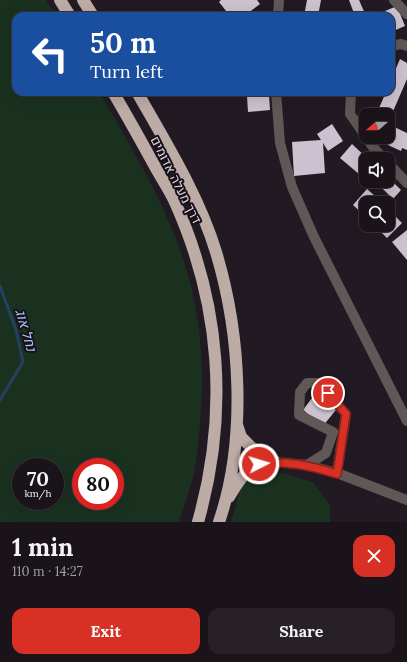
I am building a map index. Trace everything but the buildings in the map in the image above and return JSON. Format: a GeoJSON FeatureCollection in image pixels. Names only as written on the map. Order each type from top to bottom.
{"type":"FeatureCollection","features":[{"type":"Feature","properties":{"kind":"highway"},"geometry":{"type":"LineString","coordinates":[[60,0],[68,12]]}},
{"type":"Feature","properties":{"kind":"highway"},"geometry":{"type":"LineString","coordinates":[[83,0],[90,12]]}},
{"type":"Feature","properties":{"kind":"highway","name":"דרך מעלה אדומים"},"geometry":{"type":"LineString","coordinates":[[115,96],[173,200],[193,248],[204,285],[211,321],[216,361],[216,428],[211,467],[198,522]]}},
{"type":"Feature","properties":{"kind":"highway","name":"דרך מעלה אדומים"},"geometry":{"type":"LineString","coordinates":[[138,96],[184,176],[203,217],[216,252],[231,319],[237,397],[237,424],[233,464],[224,507],[219,522]]}},
{"type":"Feature","properties":{"kind":"highway"},"geometry":{"type":"LineString","coordinates":[[237,424],[241,437],[252,448],[275,462]]}},
{"type":"Feature","properties":{"kind":"highway"},"geometry":{"type":"LineString","coordinates":[[224,507],[234,488],[247,472],[259,464],[275,462]]}},
{"type":"Feature","properties":{"kind":"street"},"geometry":{"type":"LineString","coordinates":[[278,0],[278,12]]}},
{"type":"Feature","properties":{"kind":"street"},"geometry":{"type":"LineString","coordinates":[[394,0],[407,14]]}},
{"type":"Feature","properties":{"kind":"street"},"geometry":{"type":"LineString","coordinates":[[395,45],[401,44],[407,46]]}},
{"type":"Feature","properties":{"kind":"street"},"geometry":{"type":"LineString","coordinates":[[276,96],[280,142],[292,187],[314,237],[407,421]]}},
{"type":"Feature","properties":{"kind":"street"},"geometry":{"type":"LineString","coordinates":[[351,96],[350,114],[359,127]]}},
{"type":"Feature","properties":{"kind":"street"},"geometry":{"type":"LineString","coordinates":[[371,144],[378,152]]}},
{"type":"Feature","properties":{"kind":"street"},"geometry":{"type":"LineString","coordinates":[[395,170],[407,183]]}},
{"type":"Feature","properties":{"kind":"street"},"geometry":{"type":"LineString","coordinates":[[307,465],[326,453],[333,432],[299,415],[300,392],[307,383],[318,383],[346,414],[337,474]]}},
{"type":"Feature","properties":{"kind":"street"},"geometry":{"type":"LineString","coordinates":[[275,462],[307,465],[337,474],[407,500]]}},
{"type":"Feature","properties":{"kind":"green space"},"geometry":{"type":"Polygon","coordinates":[[[0,0],[46,0],[54,12],[12,12],[12,96],[101,96],[147,176],[181,251],[193,296],[202,364],[199,435],[194,473],[179,522],[0,522],[0,0]]]}},
{"type":"Feature","properties":{"kind":"green space"},"geometry":{"type":"Polygon","coordinates":[[[283,473],[313,482],[330,505],[330,522],[231,522],[241,486],[255,475],[283,473]]]}},
{"type":"Feature","properties":{"kind":"waterway","name":"נחל אוג"},"geometry":{"type":"LineString","coordinates":[[0,286],[16,330],[23,362],[0,400]]}},
{"type":"Feature","properties":{"kind":"route"},"geometry":{"type":"LineString","coordinates":[[259,464],[275,462],[307,465],[337,474],[346,414],[328,393]]}}]}
